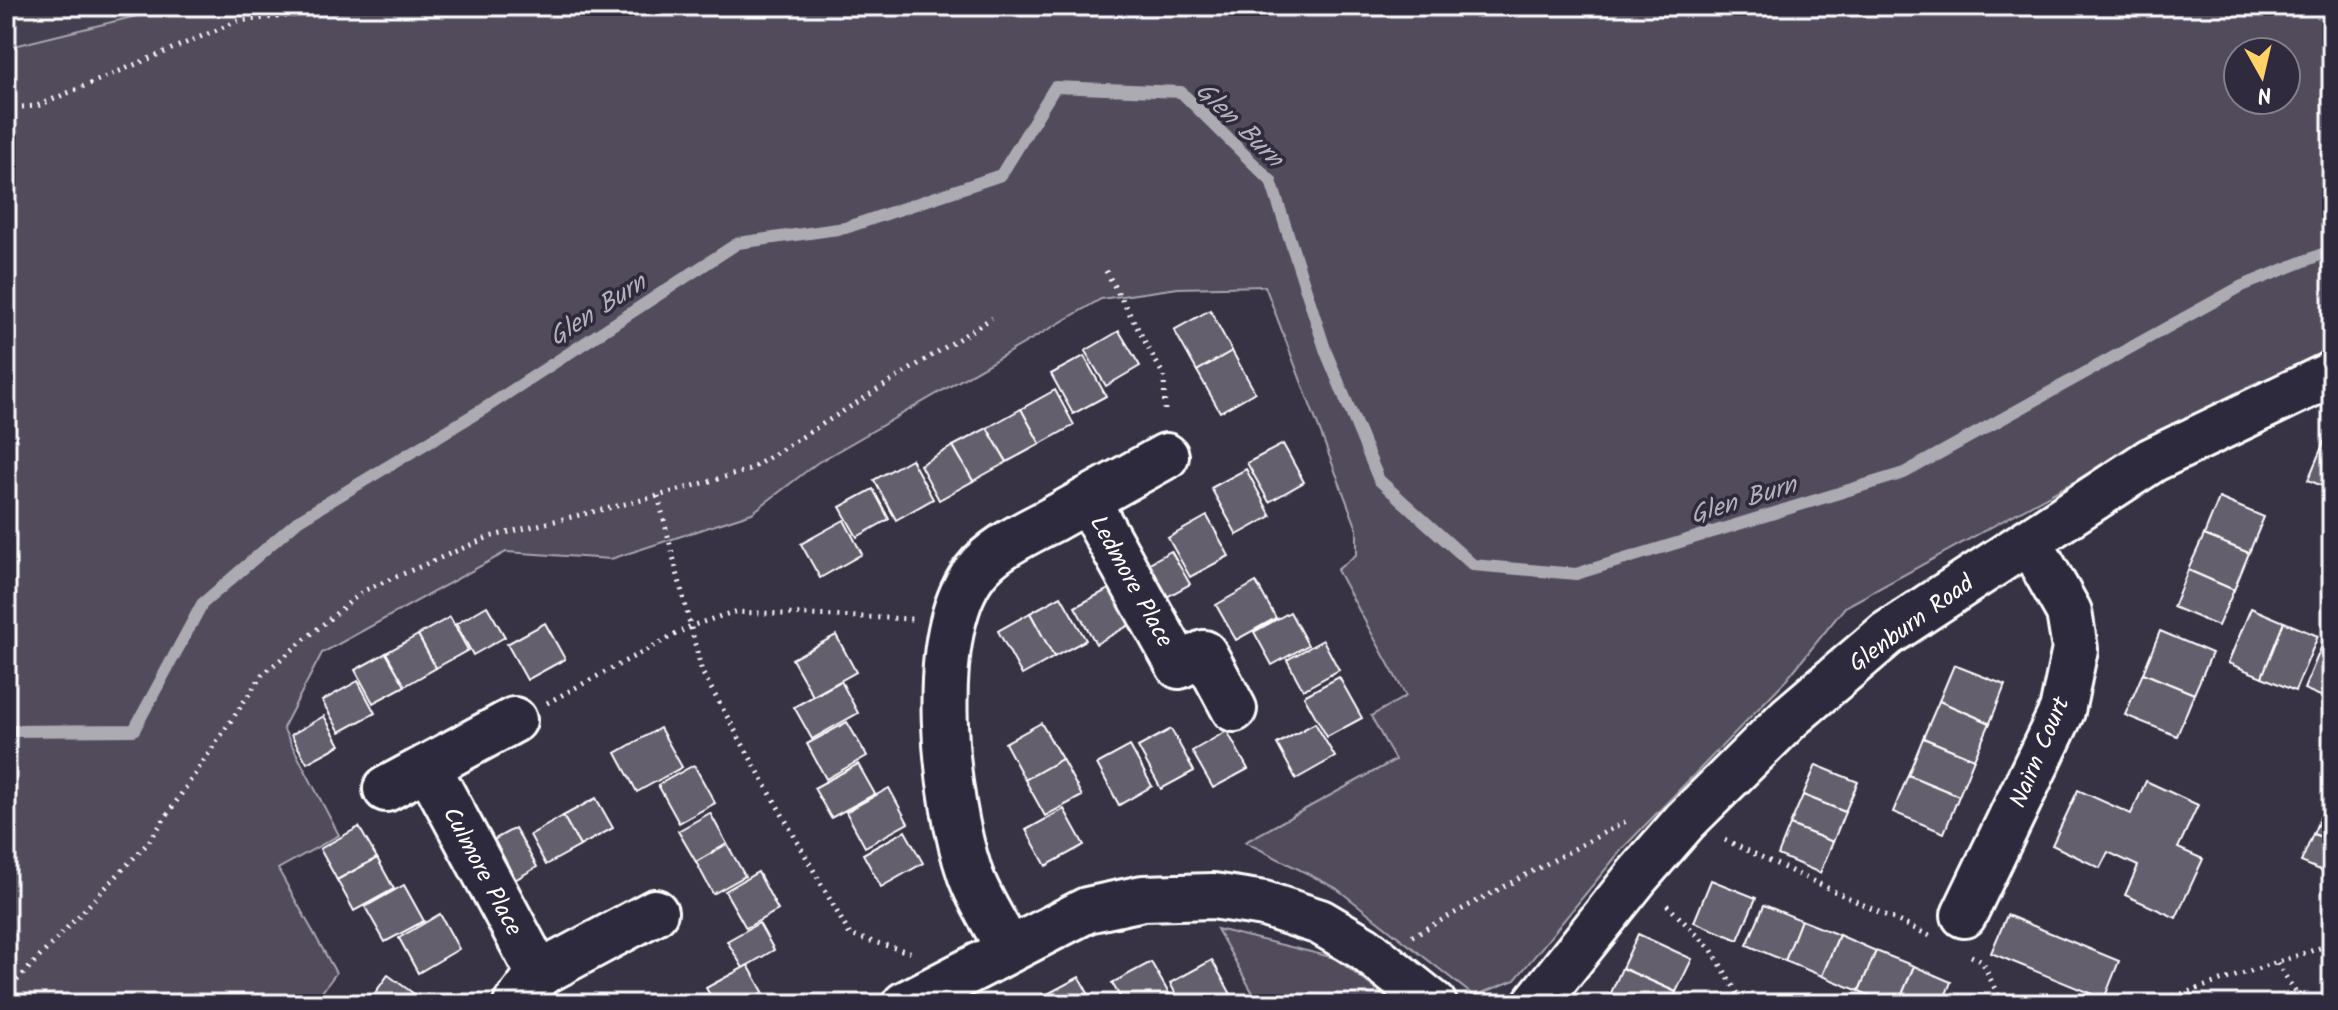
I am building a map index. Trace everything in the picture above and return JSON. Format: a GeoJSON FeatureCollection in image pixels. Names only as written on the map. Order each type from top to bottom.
{"type":"FeatureCollection","features":[{"type":"Feature","properties":{"kind":"street","name":"Glenburn Road"},"geometry":{"type":"LineString","coordinates":[[1535,1004],[1685,821],[1790,717],[1887,634],[2152,460],[2332,374]]}},
{"type":"Feature","properties":{"kind":"street","name":"Ledmore Place"},"geometry":{"type":"LineString","coordinates":[[1009,950],[971,877],[953,799],[945,717],[951,620],[975,571],[999,549],[1166,456]]}},
{"type":"Feature","properties":{"kind":"street","name":"Ledmore Place"},"geometry":{"type":"LineString","coordinates":[[1087,500],[1179,666],[1204,653],[1234,709]]}},
{"type":"Feature","properties":{"kind":"street","name":"Nairn Court"},"geometry":{"type":"LineString","coordinates":[[1955,936],[2062,711],[2075,649],[2069,612],[2029,541]]}},
{"type":"Feature","properties":{"kind":"street"},"geometry":{"type":"LineString","coordinates":[[386,789],[514,720]]}},
{"type":"Feature","properties":{"kind":"street","name":"Culmore Place"},"geometry":{"type":"LineString","coordinates":[[428,767],[528,989],[655,912]]}},
{"type":"Feature","properties":{"kind":"street"},"geometry":{"type":"LineString","coordinates":[[905,1004],[1087,910],[1143,898],[1213,896],[1264,904],[1320,922],[1375,956],[1434,1004]]}},
{"type":"Feature","properties":{"kind":"path"},"geometry":{"type":"LineString","coordinates":[[6,108],[37,106],[238,21],[380,6]]}},
{"type":"Feature","properties":{"kind":"path"},"geometry":{"type":"LineString","coordinates":[[1106,271],[1164,376],[1166,456]]}},
{"type":"Feature","properties":{"kind":"path"},"geometry":{"type":"LineString","coordinates":[[6,992],[148,843],[262,675],[363,591],[489,537],[658,496],[749,470],[992,318]]}},
{"type":"Feature","properties":{"kind":"path"},"geometry":{"type":"LineString","coordinates":[[658,496],[702,672],[850,935],[970,970]]}},
{"type":"Feature","properties":{"kind":"path"},"geometry":{"type":"LineString","coordinates":[[514,720],[691,626],[733,612],[951,620]]}},
{"type":"Feature","properties":{"kind":"path"},"geometry":{"type":"LineString","coordinates":[[1375,956],[1649,809],[1685,821],[1955,936],[1982,961],[2002,1004]]}},
{"type":"Feature","properties":{"kind":"path"},"geometry":{"type":"LineString","coordinates":[[1638,875],[1711,949],[1744,1004]]}},
{"type":"Feature","properties":{"kind":"path"},"geometry":{"type":"LineString","coordinates":[[2151,1004],[2332,944]]}},
{"type":"Feature","properties":{"kind":"path"},"geometry":{"type":"LineString","coordinates":[[2277,963],[2303,1004]]}},
{"type":"Feature","properties":{"kind":"shaded area"},"geometry":{"type":"Polygon","coordinates":[[[6,6],[177,6],[6,48],[6,6]]]}},
{"type":"Feature","properties":{"kind":"shaded area"},"geometry":{"type":"Polygon","coordinates":[[[177,6],[2332,6],[2332,352],[2251,385],[1845,607],[1787,679],[1623,848],[1515,980],[1474,996],[1336,888],[1245,842],[1395,760],[1371,716],[1406,696],[1337,570],[1357,554],[1357,529],[1265,286],[1178,288],[1101,299],[817,463],[752,513],[611,559],[506,552],[322,653],[283,728],[339,835],[278,869],[336,973],[313,1004],[6,1004],[6,48],[177,6]]]}},
{"type":"Feature","properties":{"kind":"shaded area"},"geometry":{"type":"Polygon","coordinates":[[[1217,929],[1335,958],[1395,1004],[1259,1004],[1217,929]]]}},
{"type":"Feature","properties":{"kind":"building"},"geometry":{"type":"Polygon","coordinates":[[[1210,310],[1232,351],[1197,371],[1174,330],[1210,310]]]}},
{"type":"Feature","properties":{"kind":"building"},"geometry":{"type":"Polygon","coordinates":[[[1119,331],[1140,366],[1106,386],[1085,351],[1119,331]]]}},
{"type":"Feature","properties":{"kind":"building"},"geometry":{"type":"Polygon","coordinates":[[[1232,351],[1255,392],[1220,412],[1197,371],[1232,351]]]}},
{"type":"Feature","properties":{"kind":"building"},"geometry":{"type":"Polygon","coordinates":[[[1084,356],[1106,396],[1073,414],[1051,374],[1084,356]]]}},
{"type":"Feature","properties":{"kind":"building"},"geometry":{"type":"Polygon","coordinates":[[[1055,390],[1074,425],[1040,444],[1021,409],[1055,390]]]}},
{"type":"Feature","properties":{"kind":"building"},"geometry":{"type":"Polygon","coordinates":[[[1021,409],[1040,444],[1007,462],[987,428],[1021,409]]]}},
{"type":"Feature","properties":{"kind":"building"},"geometry":{"type":"Polygon","coordinates":[[[987,428],[1007,462],[973,481],[953,446],[987,428]]]}},
{"type":"Feature","properties":{"kind":"building"},"geometry":{"type":"Polygon","coordinates":[[[2327,435],[2332,437],[2332,490],[2308,480],[2327,435]]]}},
{"type":"Feature","properties":{"kind":"building"},"geometry":{"type":"Polygon","coordinates":[[[1283,444],[1304,482],[1269,502],[1247,463],[1283,444]]]}},
{"type":"Feature","properties":{"kind":"building"},"geometry":{"type":"Polygon","coordinates":[[[953,446],[973,481],[939,500],[920,465],[953,446]]]}},
{"type":"Feature","properties":{"kind":"building"},"geometry":{"type":"Polygon","coordinates":[[[911,459],[933,499],[896,520],[874,480],[911,459]]]}},
{"type":"Feature","properties":{"kind":"building"},"geometry":{"type":"Polygon","coordinates":[[[1246,469],[1271,516],[1237,535],[1211,488],[1246,469]]]}},
{"type":"Feature","properties":{"kind":"building"},"geometry":{"type":"Polygon","coordinates":[[[873,489],[889,519],[857,537],[840,507],[873,489]]]}},
{"type":"Feature","properties":{"kind":"building"},"geometry":{"type":"Polygon","coordinates":[[[2219,498],[2264,517],[2249,553],[2204,535],[2219,498]]]}},
{"type":"Feature","properties":{"kind":"building"},"geometry":{"type":"Polygon","coordinates":[[[1207,516],[1229,556],[1190,577],[1168,538],[1207,516]]]}},
{"type":"Feature","properties":{"kind":"building"},"geometry":{"type":"Polygon","coordinates":[[[844,520],[862,554],[820,578],[801,544],[844,520]]]}},
{"type":"Feature","properties":{"kind":"building"},"geometry":{"type":"Polygon","coordinates":[[[2204,535],[2249,553],[2234,590],[2188,570],[2204,535]]]}},
{"type":"Feature","properties":{"kind":"building"},"geometry":{"type":"Polygon","coordinates":[[[1171,551],[1190,584],[1156,603],[1137,570],[1171,551]]]}},
{"type":"Feature","properties":{"kind":"building"},"geometry":{"type":"Polygon","coordinates":[[[2188,570],[2234,590],[2218,626],[2173,607],[2188,570]]]}},
{"type":"Feature","properties":{"kind":"building"},"geometry":{"type":"Polygon","coordinates":[[[1256,582],[1276,618],[1236,640],[1216,605],[1256,582]]]}},
{"type":"Feature","properties":{"kind":"building"},"geometry":{"type":"Polygon","coordinates":[[[1118,584],[1138,620],[1096,644],[1075,607],[1118,584]]]}},
{"type":"Feature","properties":{"kind":"building"},"geometry":{"type":"Polygon","coordinates":[[[1061,596],[1086,640],[1054,657],[1030,613],[1061,596]]]}},
{"type":"Feature","properties":{"kind":"building"},"geometry":{"type":"Polygon","coordinates":[[[487,606],[505,637],[473,655],[456,624],[487,606]]]}},
{"type":"Feature","properties":{"kind":"building"},"geometry":{"type":"Polygon","coordinates":[[[2251,608],[2284,622],[2262,677],[2228,663],[2251,608]]]}},
{"type":"Feature","properties":{"kind":"building"},"geometry":{"type":"Polygon","coordinates":[[[1290,612],[1308,645],[1272,665],[1254,632],[1290,612]]]}},
{"type":"Feature","properties":{"kind":"building"},"geometry":{"type":"Polygon","coordinates":[[[1030,613],[1054,657],[1022,675],[998,631],[1030,613]]]}},
{"type":"Feature","properties":{"kind":"building"},"geometry":{"type":"Polygon","coordinates":[[[450,617],[468,650],[436,668],[418,635],[450,617]]]}},
{"type":"Feature","properties":{"kind":"building"},"geometry":{"type":"Polygon","coordinates":[[[2284,622],[2318,636],[2295,691],[2262,677],[2284,622]]]}},
{"type":"Feature","properties":{"kind":"building"},"geometry":{"type":"Polygon","coordinates":[[[545,623],[565,659],[527,680],[507,644],[545,623]]]}},
{"type":"Feature","properties":{"kind":"building"},"geometry":{"type":"Polygon","coordinates":[[[2160,631],[2212,653],[2194,694],[2143,673],[2160,631]]]}},
{"type":"Feature","properties":{"kind":"building"},"geometry":{"type":"Polygon","coordinates":[[[418,635],[436,668],[405,686],[386,653],[418,635]]]}},
{"type":"Feature","properties":{"kind":"building"},"geometry":{"type":"Polygon","coordinates":[[[836,635],[856,672],[813,696],[792,659],[836,635]]]}},
{"type":"Feature","properties":{"kind":"building"},"geometry":{"type":"Polygon","coordinates":[[[1323,640],[1339,670],[1303,690],[1287,660],[1323,640]]]}},
{"type":"Feature","properties":{"kind":"building"},"geometry":{"type":"Polygon","coordinates":[[[2323,643],[2332,646],[2332,701],[2304,689],[2323,643]]]}},
{"type":"Feature","properties":{"kind":"building"},"geometry":{"type":"Polygon","coordinates":[[[386,653],[405,686],[373,703],[355,670],[386,653]]]}},
{"type":"Feature","properties":{"kind":"building"},"geometry":{"type":"Polygon","coordinates":[[[1954,665],[2005,685],[1990,723],[1939,701],[1954,665]]]}},
{"type":"Feature","properties":{"kind":"building"},"geometry":{"type":"Polygon","coordinates":[[[2143,673],[2194,694],[2177,736],[2125,715],[2143,673]]]}},
{"type":"Feature","properties":{"kind":"building"},"geometry":{"type":"Polygon","coordinates":[[[1339,677],[1362,718],[1327,737],[1304,696],[1339,677]]]}},
{"type":"Feature","properties":{"kind":"building"},"geometry":{"type":"Polygon","coordinates":[[[358,681],[375,713],[340,732],[322,701],[358,681]]]}},
{"type":"Feature","properties":{"kind":"building"},"geometry":{"type":"Polygon","coordinates":[[[841,681],[858,713],[812,739],[794,707],[841,681]]]}},
{"type":"Feature","properties":{"kind":"building"},"geometry":{"type":"Polygon","coordinates":[[[1939,701],[1990,723],[1974,759],[1923,738],[1939,701]]]}},
{"type":"Feature","properties":{"kind":"building"},"geometry":{"type":"Polygon","coordinates":[[[324,716],[340,745],[307,763],[291,735],[324,716]]]}},
{"type":"Feature","properties":{"kind":"building"},"geometry":{"type":"Polygon","coordinates":[[[847,722],[867,756],[826,779],[807,744],[847,722]]]}},
{"type":"Feature","properties":{"kind":"building"},"geometry":{"type":"Polygon","coordinates":[[[1041,723],[1062,759],[1025,780],[1005,743],[1041,723]]]}},
{"type":"Feature","properties":{"kind":"building"},"geometry":{"type":"Polygon","coordinates":[[[1315,723],[1335,757],[1296,779],[1277,744],[1315,723]]]}},
{"type":"Feature","properties":{"kind":"building"},"geometry":{"type":"Polygon","coordinates":[[[660,728],[682,767],[637,792],[616,753],[660,728]]]}},
{"type":"Feature","properties":{"kind":"building"},"geometry":{"type":"Polygon","coordinates":[[[1171,729],[1194,771],[1161,789],[1138,747],[1171,729]]]}},
{"type":"Feature","properties":{"kind":"building"},"geometry":{"type":"Polygon","coordinates":[[[1227,731],[1248,769],[1213,788],[1192,751],[1227,731]]]}},
{"type":"Feature","properties":{"kind":"building"},"geometry":{"type":"Polygon","coordinates":[[[1923,738],[1974,759],[1959,796],[1908,775],[1923,738]]]}},
{"type":"Feature","properties":{"kind":"building"},"geometry":{"type":"Polygon","coordinates":[[[1130,746],[1152,786],[1119,805],[1097,764],[1130,746]]]}},
{"type":"Feature","properties":{"kind":"building"},"geometry":{"type":"Polygon","coordinates":[[[1062,759],[1082,796],[1045,816],[1025,780],[1062,759]]]}},
{"type":"Feature","properties":{"kind":"building"},"geometry":{"type":"Polygon","coordinates":[[[858,764],[875,794],[831,818],[814,788],[858,764]]]}},
{"type":"Feature","properties":{"kind":"building"},"geometry":{"type":"Polygon","coordinates":[[[694,765],[715,803],[679,823],[658,785],[694,765]]]}},
{"type":"Feature","properties":{"kind":"building"},"geometry":{"type":"Polygon","coordinates":[[[1816,765],[1858,782],[1845,812],[1803,795],[1816,765]]]}},
{"type":"Feature","properties":{"kind":"building"},"geometry":{"type":"Polygon","coordinates":[[[1908,775],[1959,796],[1944,833],[1893,812],[1908,775]]]}},
{"type":"Feature","properties":{"kind":"building"},"geometry":{"type":"Polygon","coordinates":[[[2146,781],[2198,805],[2178,848],[2203,859],[2176,918],[2125,895],[2138,866],[2108,852],[2100,868],[2052,845],[2078,790],[2131,814],[2146,781]]]}},
{"type":"Feature","properties":{"kind":"building"},"geometry":{"type":"Polygon","coordinates":[[[889,788],[908,823],[865,847],[846,812],[889,788]]]}},
{"type":"Feature","properties":{"kind":"building"},"geometry":{"type":"Polygon","coordinates":[[[1803,795],[1845,812],[1833,842],[1790,825],[1803,795]]]}},
{"type":"Feature","properties":{"kind":"building"},"geometry":{"type":"Polygon","coordinates":[[[596,798],[613,828],[580,846],[563,816],[596,798]]]}},
{"type":"Feature","properties":{"kind":"building"},"geometry":{"type":"Polygon","coordinates":[[[2325,806],[2332,808],[2332,841],[2313,834],[2325,806]]]}},
{"type":"Feature","properties":{"kind":"building"},"geometry":{"type":"Polygon","coordinates":[[[1064,809],[1084,845],[1046,866],[1026,830],[1064,809]]]}},
{"type":"Feature","properties":{"kind":"building"},"geometry":{"type":"Polygon","coordinates":[[[710,813],[727,844],[696,862],[678,831],[710,813]]]}},
{"type":"Feature","properties":{"kind":"building"},"geometry":{"type":"Polygon","coordinates":[[[563,816],[580,846],[546,865],[530,835],[563,816]]]}},
{"type":"Feature","properties":{"kind":"building"},"geometry":{"type":"Polygon","coordinates":[[[1790,825],[1833,842],[1820,873],[1778,855],[1790,825]]]}},
{"type":"Feature","properties":{"kind":"building"},"geometry":{"type":"Polygon","coordinates":[[[359,827],[377,858],[337,880],[320,849],[359,827]]]}},
{"type":"Feature","properties":{"kind":"building"},"geometry":{"type":"Polygon","coordinates":[[[515,828],[537,867],[506,885],[484,845],[515,828]]]}},
{"type":"Feature","properties":{"kind":"building"},"geometry":{"type":"Polygon","coordinates":[[[905,831],[923,863],[881,887],[863,854],[905,831]]]}},
{"type":"Feature","properties":{"kind":"building"},"geometry":{"type":"Polygon","coordinates":[[[2313,834],[2332,841],[2332,875],[2301,862],[2313,834]]]}},
{"type":"Feature","properties":{"kind":"building"},"geometry":{"type":"Polygon","coordinates":[[[727,844],[745,876],[713,894],[696,862],[727,844]]]}},
{"type":"Feature","properties":{"kind":"building"},"geometry":{"type":"Polygon","coordinates":[[[377,858],[394,889],[354,911],[337,880],[377,858]]]}},
{"type":"Feature","properties":{"kind":"building"},"geometry":{"type":"Polygon","coordinates":[[[758,872],[778,910],[746,928],[725,891],[758,872]]]}},
{"type":"Feature","properties":{"kind":"building"},"geometry":{"type":"Polygon","coordinates":[[[1711,880],[1756,898],[1738,940],[1694,922],[1711,880]]]}},
{"type":"Feature","properties":{"kind":"building"},"geometry":{"type":"Polygon","coordinates":[[[404,885],[424,921],[385,942],[365,907],[404,885]]]}},
{"type":"Feature","properties":{"kind":"building"},"geometry":{"type":"Polygon","coordinates":[[[1764,905],[1801,920],[1785,961],[1747,945],[1764,905]]]}},
{"type":"Feature","properties":{"kind":"building"},"geometry":{"type":"Polygon","coordinates":[[[440,914],[459,949],[418,973],[399,938],[440,914]]]}},
{"type":"Feature","properties":{"kind":"building"},"geometry":{"type":"Polygon","coordinates":[[[2007,915],[2119,961],[2104,999],[1991,953],[2007,915]]]}},
{"type":"Feature","properties":{"kind":"building"},"geometry":{"type":"Polygon","coordinates":[[[1801,920],[1839,935],[1822,976],[1785,961],[1801,920]]]}},
{"type":"Feature","properties":{"kind":"building"},"geometry":{"type":"Polygon","coordinates":[[[759,923],[774,950],[743,968],[727,941],[759,923]]]}},
{"type":"Feature","properties":{"kind":"building"},"geometry":{"type":"Polygon","coordinates":[[[1638,934],[1692,959],[1676,992],[1622,968],[1638,934]]]}},
{"type":"Feature","properties":{"kind":"building"},"geometry":{"type":"Polygon","coordinates":[[[1839,935],[1876,951],[1859,991],[1822,976],[1839,935]]]}},
{"type":"Feature","properties":{"kind":"building"},"geometry":{"type":"Polygon","coordinates":[[[1876,951],[1914,966],[1898,1004],[1890,1004],[1859,991],[1876,951]]]}},
{"type":"Feature","properties":{"kind":"building"},"geometry":{"type":"Polygon","coordinates":[[[1212,960],[1232,996],[1216,1004],[1181,1004],[1170,983],[1212,960]]]}},
{"type":"Feature","properties":{"kind":"building"},"geometry":{"type":"Polygon","coordinates":[[[1151,962],[1172,999],[1164,1004],[1124,1004],[1112,983],[1151,962]]]}},
{"type":"Feature","properties":{"kind":"building"},"geometry":{"type":"Polygon","coordinates":[[[748,965],[766,997],[755,1004],[715,1004],[706,988],[748,965]]]}},
{"type":"Feature","properties":{"kind":"building"},"geometry":{"type":"Polygon","coordinates":[[[1914,966],[1951,982],[1942,1004],[1898,1004],[1914,966]]]}},
{"type":"Feature","properties":{"kind":"building"},"geometry":{"type":"Polygon","coordinates":[[[1622,968],[1676,992],[1670,1004],[1607,1002],[1622,968]]]}},
{"type":"Feature","properties":{"kind":"building"},"geometry":{"type":"Polygon","coordinates":[[[388,975],[424,1001],[421,1004],[367,1004],[388,975]]]}},
{"type":"Feature","properties":{"kind":"building"},"geometry":{"type":"Polygon","coordinates":[[[1079,977],[1094,1004],[1043,1004],[1040,998],[1079,977]]]}},
{"type":"Feature","properties":{"kind":"waterway","name":"Glen Burn"},"geometry":{"type":"LineString","coordinates":[[6,731],[134,730],[202,604],[299,520],[485,408],[738,243],[845,228],[1001,175],[1055,87],[1181,92],[1271,181],[1326,352],[1379,480],[1473,565],[1576,574],[1904,473],[2242,286],[2332,250]]}}]}
